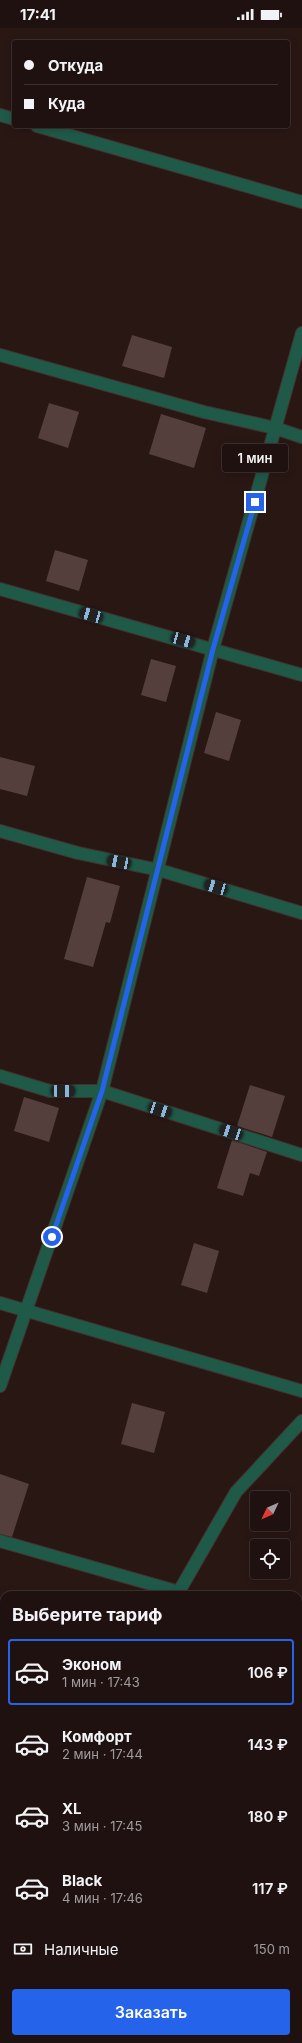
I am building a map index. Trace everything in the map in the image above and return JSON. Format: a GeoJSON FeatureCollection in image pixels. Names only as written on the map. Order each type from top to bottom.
{"type":"FeatureCollection","features":[{"type":"Feature","properties":{"kind":"street"},"geometry":{"type":"LineString","coordinates":[[0,116],[12,119]]}},
{"type":"Feature","properties":{"kind":"street"},"geometry":{"type":"LineString","coordinates":[[44,128],[302,202]]}},
{"type":"Feature","properties":{"kind":"street"},"geometry":{"type":"LineString","coordinates":[[0,1386],[102,1091],[159,870],[213,649],[302,333]]}},
{"type":"Feature","properties":{"kind":"street"},"geometry":{"type":"LineString","coordinates":[[0,355],[204,412],[275,428],[302,437]]}},
{"type":"Feature","properties":{"kind":"street"},"geometry":{"type":"LineString","coordinates":[[0,589],[302,675]]}},
{"type":"Feature","properties":{"kind":"street"},"geometry":{"type":"LineString","coordinates":[[0,831],[78,854],[159,870],[302,913]]}},
{"type":"Feature","properties":{"kind":"street"},"geometry":{"type":"LineString","coordinates":[[0,1076],[50,1091],[102,1091],[302,1155]]}},
{"type":"Feature","properties":{"kind":"street"},"geometry":{"type":"LineString","coordinates":[[0,1303],[302,1391]]}},
{"type":"Feature","properties":{"kind":"street"},"geometry":{"type":"LineString","coordinates":[[180,1591],[236,1492],[302,1421]]}},
{"type":"Feature","properties":{"kind":"street"},"geometry":{"type":"LineString","coordinates":[[0,1541],[168,1591]]}},
{"type":"Feature","properties":{"kind":"building"},"geometry":{"type":"Polygon","coordinates":[[[132,335],[172,347],[164,378],[122,366],[132,335]]]}},
{"type":"Feature","properties":{"kind":"building"},"geometry":{"type":"Polygon","coordinates":[[[49,403],[79,412],[68,448],[38,438],[49,403]]]}},
{"type":"Feature","properties":{"kind":"building"},"geometry":{"type":"Polygon","coordinates":[[[161,414],[206,428],[194,468],[149,454],[161,414]]]}},
{"type":"Feature","properties":{"kind":"building"},"geometry":{"type":"Polygon","coordinates":[[[55,550],[88,560],[79,591],[46,581],[55,550]]]}},
{"type":"Feature","properties":{"kind":"building"},"geometry":{"type":"Polygon","coordinates":[[[151,659],[176,666],[166,702],[141,695],[151,659]]]}},
{"type":"Feature","properties":{"kind":"building"},"geometry":{"type":"Polygon","coordinates":[[[216,712],[241,720],[229,761],[204,753],[216,712]]]}},
{"type":"Feature","properties":{"kind":"building"},"geometry":{"type":"Polygon","coordinates":[[[0,757],[35,766],[27,796],[0,789],[0,757]]]}},
{"type":"Feature","properties":{"kind":"building"},"geometry":{"type":"Polygon","coordinates":[[[87,877],[120,886],[110,923],[106,922],[93,967],[64,959],[87,877]]]}},
{"type":"Feature","properties":{"kind":"building"},"geometry":{"type":"Polygon","coordinates":[[[250,1085],[285,1096],[272,1137],[237,1126],[250,1085]]]}},
{"type":"Feature","properties":{"kind":"building"},"geometry":{"type":"Polygon","coordinates":[[[24,1097],[59,1108],[49,1142],[14,1131],[24,1097]]]}},
{"type":"Feature","properties":{"kind":"building"},"geometry":{"type":"Polygon","coordinates":[[[232,1140],[267,1152],[259,1176],[250,1173],[243,1196],[217,1188],[232,1140]]]}},
{"type":"Feature","properties":{"kind":"building"},"geometry":{"type":"Polygon","coordinates":[[[194,1243],[219,1251],[207,1293],[181,1285],[194,1243]]]}},
{"type":"Feature","properties":{"kind":"building"},"geometry":{"type":"Polygon","coordinates":[[[132,1403],[165,1412],[154,1453],[121,1444],[132,1403]]]}},
{"type":"Feature","properties":{"kind":"building"},"geometry":{"type":"Polygon","coordinates":[[[0,1474],[29,1484],[12,1537],[0,1534],[0,1474]]]}},
{"type":"Feature","properties":{"kind":"route"},"geometry":{"type":"LineString","coordinates":[[52,1237],[102,1091],[159,870],[213,649],[255,502]]}}]}
